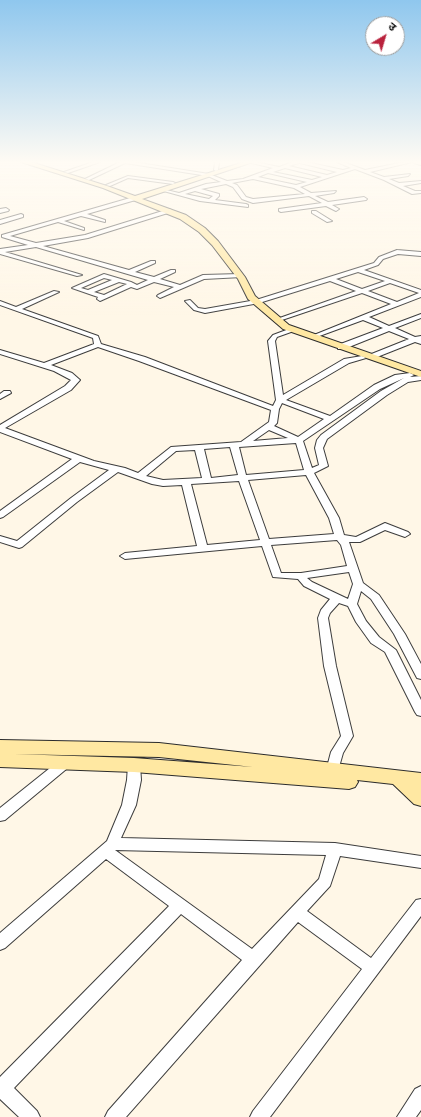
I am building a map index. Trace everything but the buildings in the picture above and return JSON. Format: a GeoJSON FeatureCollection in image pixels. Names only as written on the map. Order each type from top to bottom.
{"type":"FeatureCollection","features":[{"type":"Feature","properties":{"kind":"street"},"geometry":{"type":"LineString","coordinates":[[1,236],[75,214]]}},
{"type":"Feature","properties":{"kind":"street"},"geometry":{"type":"LineString","coordinates":[[82,214],[103,221]]}},
{"type":"Feature","properties":{"kind":"street"},"geometry":{"type":"LineString","coordinates":[[0,252],[36,244],[86,237],[164,214]]}},
{"type":"Feature","properties":{"kind":"street"},"geometry":{"type":"LineString","coordinates":[[175,214],[208,236],[222,251],[240,276],[251,297],[289,330],[306,339],[419,375]]}},
{"type":"Feature","properties":{"kind":"street"},"geometry":{"type":"LineString","coordinates":[[318,214],[329,221]]}},
{"type":"Feature","properties":{"kind":"street"},"geometry":{"type":"LineString","coordinates":[[0,222],[21,216]]}},
{"type":"Feature","properties":{"kind":"street"},"geometry":{"type":"LineString","coordinates":[[56,220],[82,228]]}},
{"type":"Feature","properties":{"kind":"street"},"geometry":{"type":"LineString","coordinates":[[111,222],[121,226]]}},
{"type":"Feature","properties":{"kind":"street"},"geometry":{"type":"LineString","coordinates":[[1,236],[36,244],[180,287]]}},
{"type":"Feature","properties":{"kind":"street"},"geometry":{"type":"LineString","coordinates":[[0,252],[79,275]]}},
{"type":"Feature","properties":{"kind":"street"},"geometry":{"type":"LineString","coordinates":[[188,301],[196,309],[205,311],[257,302],[376,264],[381,258],[397,252],[421,254]]}},
{"type":"Feature","properties":{"kind":"street"},"geometry":{"type":"LineString","coordinates":[[130,272],[153,262]]}},
{"type":"Feature","properties":{"kind":"street"},"geometry":{"type":"LineString","coordinates":[[359,270],[421,293]]}},
{"type":"Feature","properties":{"kind":"street"},"geometry":{"type":"LineString","coordinates":[[130,285],[102,298],[75,288],[100,277],[131,283],[130,285],[136,287],[173,271]]}},
{"type":"Feature","properties":{"kind":"street"},"geometry":{"type":"LineString","coordinates":[[160,296],[204,277],[240,276]]}},
{"type":"Feature","properties":{"kind":"street"},"geometry":{"type":"LineString","coordinates":[[331,279],[397,304]]}},
{"type":"Feature","properties":{"kind":"street"},"geometry":{"type":"LineString","coordinates":[[89,292],[118,280]]}},
{"type":"Feature","properties":{"kind":"street"},"geometry":{"type":"LineString","coordinates":[[277,320],[391,281]]}},
{"type":"Feature","properties":{"kind":"street"},"geometry":{"type":"LineString","coordinates":[[16,309],[56,292]]}},
{"type":"Feature","properties":{"kind":"street"},"geometry":{"type":"LineString","coordinates":[[312,337],[397,304],[421,293]]}},
{"type":"Feature","properties":{"kind":"street"},"geometry":{"type":"LineString","coordinates":[[0,304],[96,337],[98,345]]}},
{"type":"Feature","properties":{"kind":"street"},"geometry":{"type":"LineString","coordinates":[[41,318],[52,313]]}},
{"type":"Feature","properties":{"kind":"street"},"geometry":{"type":"LineString","coordinates":[[341,347],[421,316]]}},
{"type":"Feature","properties":{"kind":"street"},"geometry":{"type":"LineString","coordinates":[[363,317],[388,329],[419,340]]}},
{"type":"Feature","properties":{"kind":"street"},"geometry":{"type":"LineString","coordinates":[[280,400],[271,341],[275,336],[289,330],[341,347],[367,358]]}},
{"type":"Feature","properties":{"kind":"street"},"geometry":{"type":"LineString","coordinates":[[238,445],[273,423],[275,409],[280,400],[347,361],[367,358],[419,340]]}},
{"type":"Feature","properties":{"kind":"street"},"geometry":{"type":"LineString","coordinates":[[44,366],[98,345],[142,359],[275,409]]}},
{"type":"Feature","properties":{"kind":"street"},"geometry":{"type":"LineString","coordinates":[[0,352],[63,372],[76,380],[68,388],[0,428]]}},
{"type":"Feature","properties":{"kind":"street"},"geometry":{"type":"LineString","coordinates":[[139,476],[174,448],[299,440],[329,418],[377,387],[398,377],[419,375]]}},
{"type":"Feature","properties":{"kind":"street"},"geometry":{"type":"LineString","coordinates":[[0,428],[78,459],[163,483],[309,472],[324,466],[319,448],[321,440],[324,437],[384,393],[406,380],[419,375]]}},
{"type":"Feature","properties":{"kind":"street"},"geometry":{"type":"LineString","coordinates":[[280,400],[329,418]]}},
{"type":"Feature","properties":{"kind":"street"},"geometry":{"type":"LineString","coordinates":[[268,427],[299,440],[309,472],[334,518],[340,537],[346,544],[354,568],[358,584],[352,604]]}},
{"type":"Feature","properties":{"kind":"street"},"geometry":{"type":"LineString","coordinates":[[238,445],[243,477],[277,575],[301,576],[354,568]]}},
{"type":"Feature","properties":{"kind":"street"},"geometry":{"type":"LineString","coordinates":[[199,447],[207,480]]}},
{"type":"Feature","properties":{"kind":"street"},"geometry":{"type":"LineString","coordinates":[[0,515],[78,459]]}},
{"type":"Feature","properties":{"kind":"street"},"geometry":{"type":"LineString","coordinates":[[0,539],[18,545],[74,500],[116,469]]}},
{"type":"Feature","properties":{"kind":"street"},"geometry":{"type":"LineString","coordinates":[[186,482],[203,549]]}},
{"type":"Feature","properties":{"kind":"street"},"geometry":{"type":"LineString","coordinates":[[124,556],[340,537],[359,540],[385,526],[405,534]]}},
{"type":"Feature","properties":{"kind":"street"},"geometry":{"type":"LineString","coordinates":[[301,576],[308,584],[352,604],[361,622],[375,640],[390,650],[421,712]]}},
{"type":"Feature","properties":{"kind":"street"},"geometry":{"type":"LineString","coordinates":[[358,584],[375,597],[420,670]]}},
{"type":"Feature","properties":{"kind":"street"},"geometry":{"type":"LineString","coordinates":[[332,771],[337,752],[347,736],[330,666],[322,622],[325,612],[337,598]]}},
{"type":"Feature","properties":{"kind":"street"},"geometry":{"type":"LineString","coordinates":[[390,650],[406,648]]}},
{"type":"Feature","properties":{"kind":"street"},"geometry":{"type":"LineString","coordinates":[[0,747],[159,750],[332,771],[415,791]]}},
{"type":"Feature","properties":{"kind":"street"},"geometry":{"type":"LineString","coordinates":[[0,760],[134,765],[415,791]]}},
{"type":"Feature","properties":{"kind":"street"},"geometry":{"type":"LineString","coordinates":[[0,816],[65,763]]}},
{"type":"Feature","properties":{"kind":"street"},"geometry":{"type":"LineString","coordinates":[[0,942],[109,847],[130,805],[134,780],[134,765]]}},
{"type":"Feature","properties":{"kind":"street"},"geometry":{"type":"LineString","coordinates":[[109,847],[335,849],[421,862]]}},
{"type":"Feature","properties":{"kind":"street"},"geometry":{"type":"LineString","coordinates":[[109,847],[179,906],[253,959]]}},
{"type":"Feature","properties":{"kind":"street"},"geometry":{"type":"LineString","coordinates":[[114,1117],[197,1025],[253,959],[325,882],[335,849]]}},
{"type":"Feature","properties":{"kind":"street"},"geometry":{"type":"LineString","coordinates":[[259,1117],[421,905]]}},
{"type":"Feature","properties":{"kind":"street"},"geometry":{"type":"LineString","coordinates":[[31,1117],[1,1088],[98,988],[125,963],[179,906]]}},
{"type":"Feature","properties":{"kind":"street"},"geometry":{"type":"LineString","coordinates":[[296,912],[373,968]]}},
{"type":"Feature","properties":{"kind":"street"},"geometry":{"type":"LineString","coordinates":[[406,1117],[421,1095]]}}]}
